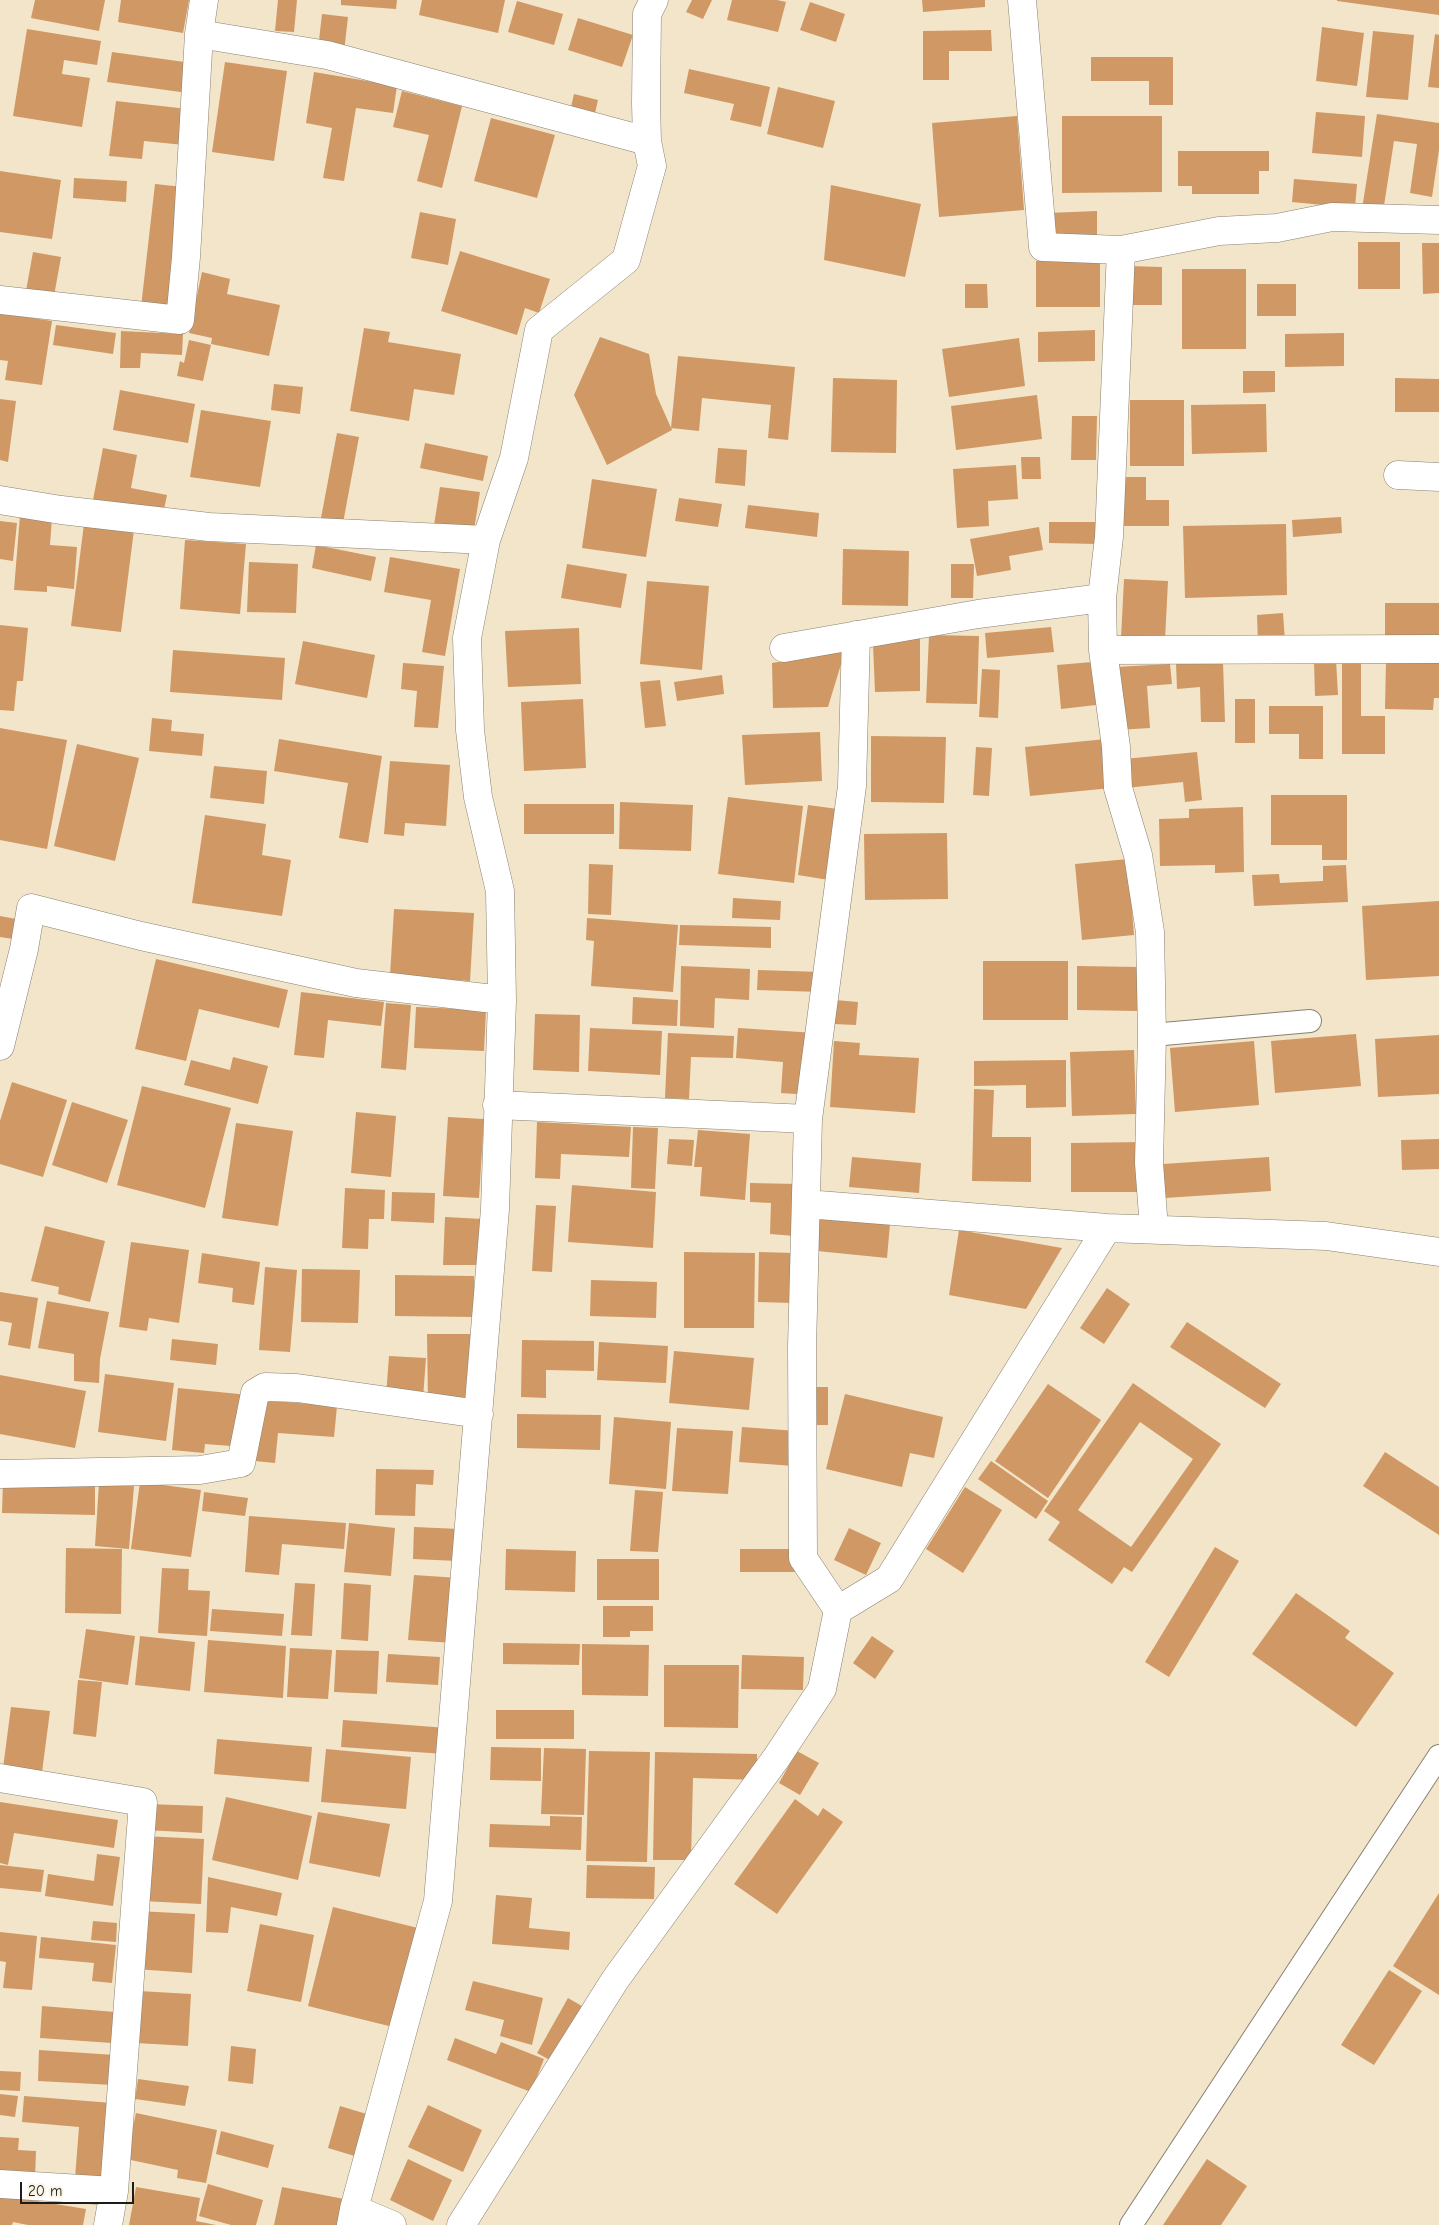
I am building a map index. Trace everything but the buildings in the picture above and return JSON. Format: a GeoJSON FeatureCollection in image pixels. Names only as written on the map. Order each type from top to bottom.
{"type":"FeatureCollection","features":[{"type":"Feature","properties":{"kind":"street"},"geometry":{"type":"LineString","coordinates":[[0,300],[180,320],[186,256],[199,34],[204,0]]}},
{"type":"Feature","properties":{"kind":"street"},"geometry":{"type":"LineString","coordinates":[[392,2225],[352,2217],[438,1901],[495,1209],[502,1000],[500,891],[478,797],[470,720],[467,638],[486,540],[514,458],[539,330],[626,260],[652,166],[647,141],[647,14],[654,0]]}},
{"type":"Feature","properties":{"kind":"street"},"geometry":{"type":"LineString","coordinates":[[1022,0],[1043,247],[1121,250],[1219,231],[1277,228],[1332,217],[1439,220]]}},
{"type":"Feature","properties":{"kind":"street"},"geometry":{"type":"LineString","coordinates":[[199,34],[327,55],[647,141]]}},
{"type":"Feature","properties":{"kind":"street"},"geometry":{"type":"LineString","coordinates":[[1121,250],[1109,537],[1102,598],[1103,650],[1116,747],[1118,788],[1138,855],[1150,932],[1152,1035],[1149,1163],[1154,1229]]}},
{"type":"Feature","properties":{"kind":"street"},"geometry":{"type":"LineString","coordinates":[[1398,476],[1439,477]]}},
{"type":"Feature","properties":{"kind":"street"},"geometry":{"type":"LineString","coordinates":[[0,500],[61,510],[210,527],[486,540]]}},
{"type":"Feature","properties":{"kind":"street"},"geometry":{"type":"LineString","coordinates":[[784,648],[978,614],[1102,598]]}},
{"type":"Feature","properties":{"kind":"street"},"geometry":{"type":"LineString","coordinates":[[461,2225],[615,1980],[777,1758],[822,1689],[838,1610],[803,1558],[802,1347],[808,1119],[852,786],[856,635]]}},
{"type":"Feature","properties":{"kind":"street"},"geometry":{"type":"LineString","coordinates":[[1103,650],[1439,649]]}},
{"type":"Feature","properties":{"kind":"street"},"geometry":{"type":"LineString","coordinates":[[0,1046],[32,908],[141,936],[356,983],[502,1000]]}},
{"type":"Feature","properties":{"kind":"street"},"geometry":{"type":"LineString","coordinates":[[497,1105],[808,1119]]}},
{"type":"Feature","properties":{"kind":"street"},"geometry":{"type":"LineString","coordinates":[[806,1204],[1107,1228],[1326,1236],[1439,1252]]}},
{"type":"Feature","properties":{"kind":"street"},"geometry":{"type":"LineString","coordinates":[[838,1610],[889,1579],[1107,1228]]}},
{"type":"Feature","properties":{"kind":"street"},"geometry":{"type":"LineString","coordinates":[[0,1474],[200,1470],[241,1464],[255,1394],[265,1387],[297,1388],[479,1414]]}},
{"type":"Feature","properties":{"kind":"street"},"geometry":{"type":"LineString","coordinates":[[0,1778],[143,1802],[114,2191],[108,2225]]}},
{"type":"Feature","properties":{"kind":"street"},"geometry":{"type":"LineString","coordinates":[[0,2184],[114,2191]]}},
{"type":"Feature","properties":{"kind":"lane"},"geometry":{"type":"LineString","coordinates":[[1152,1035],[1310,1021]]}},
{"type":"Feature","properties":{"kind":"lane"},"geometry":{"type":"LineString","coordinates":[[1131,2225],[1439,1756]]}}]}
